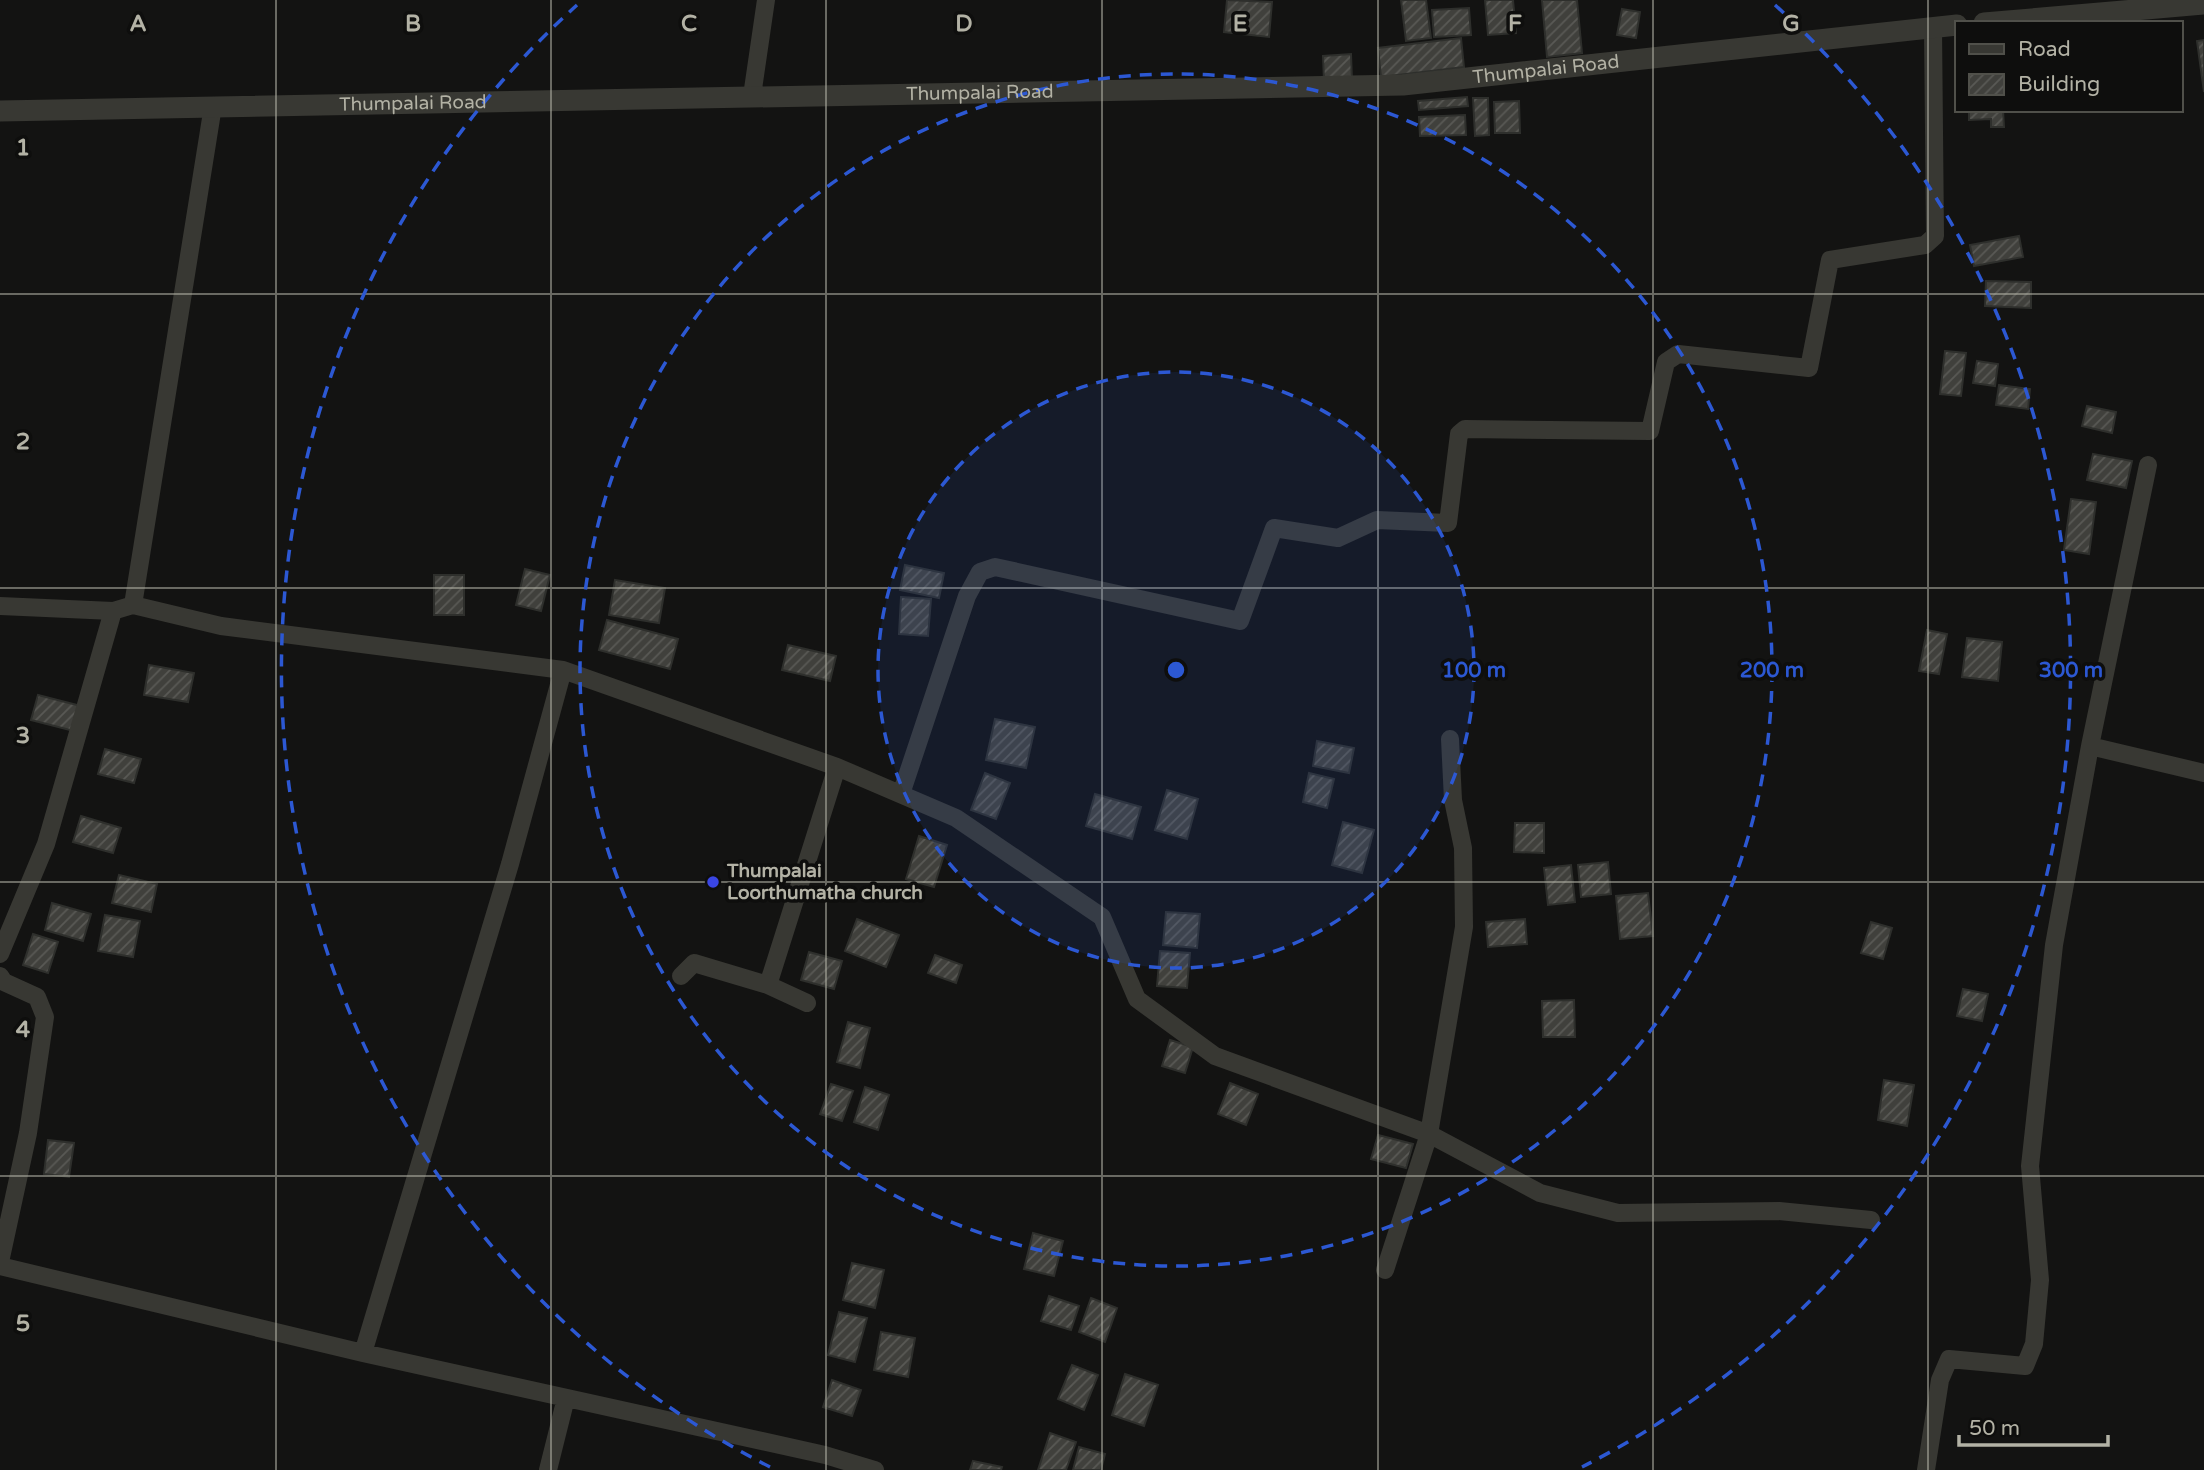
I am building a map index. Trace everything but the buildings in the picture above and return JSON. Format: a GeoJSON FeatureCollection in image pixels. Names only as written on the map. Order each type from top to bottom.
{"type":"FeatureCollection","features":[{"type":"Feature","properties":{"kind":"street"},"geometry":{"type":"LineString","coordinates":[[751,96],[766,0]]}},
{"type":"Feature","properties":{"kind":"street"},"geometry":{"type":"LineString","coordinates":[[2007,21],[2204,4]]}},
{"type":"Feature","properties":{"kind":"street","name":"Thumpalai Road"},"geometry":{"type":"LineString","coordinates":[[0,110],[1403,85],[1955,25]]}},
{"type":"Feature","properties":{"kind":"street"},"geometry":{"type":"LineString","coordinates":[[901,794],[967,596],[980,572],[995,567],[1240,621],[1275,528],[1338,538],[1377,520],[1448,523],[1459,434],[1465,429],[1650,432],[1666,362],[1678,354],[1809,368],[1830,260],[1925,245],[1935,236],[1933,27]]}},
{"type":"Feature","properties":{"kind":"street"},"geometry":{"type":"LineString","coordinates":[[133,605],[213,106]]}},
{"type":"Feature","properties":{"kind":"street"},"geometry":{"type":"LineString","coordinates":[[1926,1470],[1940,1380],[1949,1359],[2025,1366],[2034,1344],[2040,1280],[2030,1166],[2054,945],[2090,746],[2148,465]]}},
{"type":"Feature","properties":{"kind":"street"},"geometry":{"type":"LineString","coordinates":[[0,606],[113,611],[133,605],[221,626],[563,670],[837,767],[956,818],[1102,917],[1137,999],[1215,1056],[1429,1134],[1540,1193],[1618,1213],[1779,1211],[1871,1220]]}},
{"type":"Feature","properties":{"kind":"street"},"geometry":{"type":"LineString","coordinates":[[0,954],[46,844],[113,611]]}},
{"type":"Feature","properties":{"kind":"street"},"geometry":{"type":"LineString","coordinates":[[363,1353],[510,864],[563,670]]}},
{"type":"Feature","properties":{"kind":"street"},"geometry":{"type":"LineString","coordinates":[[1384,1270],[1429,1134],[1464,927],[1463,848],[1452,800],[1450,739]]}},
{"type":"Feature","properties":{"kind":"street"},"geometry":{"type":"LineString","coordinates":[[2090,746],[2204,773]]}},
{"type":"Feature","properties":{"kind":"street"},"geometry":{"type":"LineString","coordinates":[[768,985],[837,767]]}},
{"type":"Feature","properties":{"kind":"street"},"geometry":{"type":"LineString","coordinates":[[681,976],[694,962],[768,985],[807,1003]]}},
{"type":"Feature","properties":{"kind":"street"},"geometry":{"type":"LineString","coordinates":[[0,976],[4,982],[37,997],[45,1017],[28,1133],[0,1264],[363,1353],[825,1455],[875,1470]]}},
{"type":"Feature","properties":{"kind":"street"},"geometry":{"type":"LineString","coordinates":[[548,1470],[566,1398]]}},
{"type":"Feature","properties":{"kind":"place","name":"Thumpalai Loorthumatha church"},"geometry":{"type":"Point","coordinates":[713,882]}}]}
